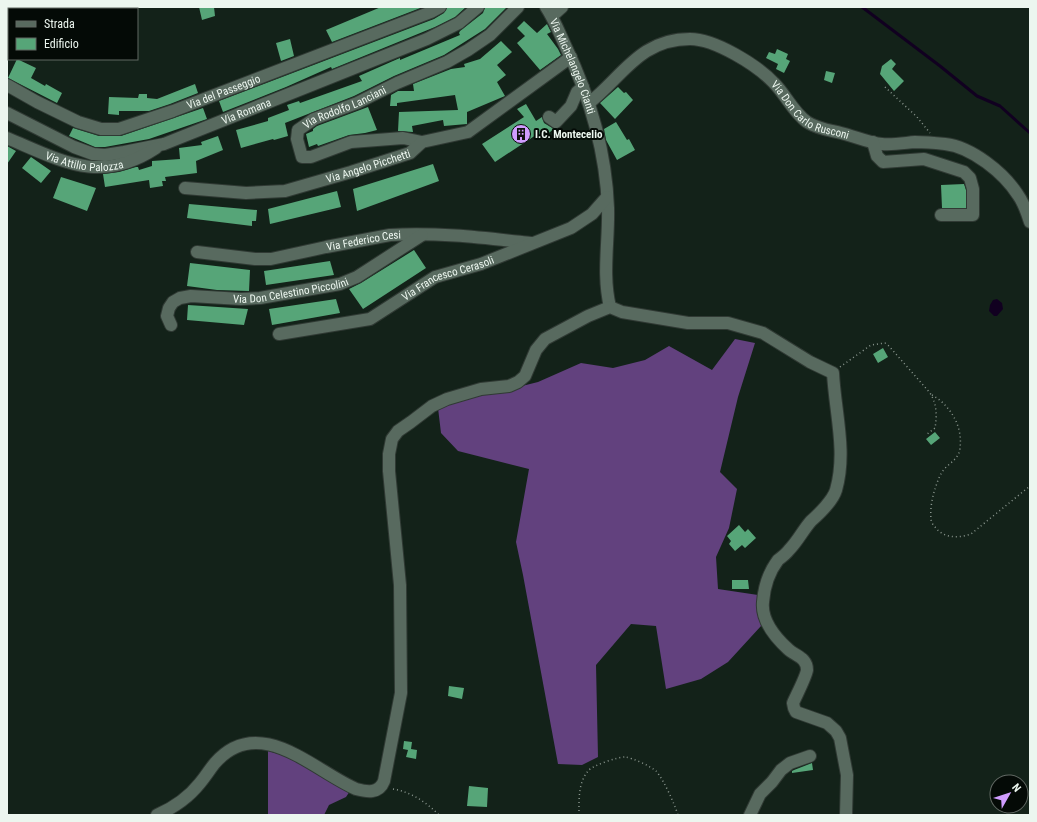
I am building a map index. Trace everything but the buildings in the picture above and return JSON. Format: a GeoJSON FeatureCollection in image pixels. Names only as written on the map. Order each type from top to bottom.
{"type":"FeatureCollection","features":[{"type":"Feature","properties":{"kind":"street","name":"Via del Passeggio"},"geometry":{"type":"LineString","coordinates":[[7,86],[78,122],[101,129],[119,129],[173,111],[431,12],[440,7]]}},
{"type":"Feature","properties":{"kind":"street","name":"Via Romana"},"geometry":{"type":"LineString","coordinates":[[7,113],[74,147],[93,154],[105,155],[161,144],[176,140],[427,39],[459,23],[478,7]]}},
{"type":"Feature","properties":{"kind":"street","name":"Via Rodolfo Lanciani"},"geometry":{"type":"LineString","coordinates":[[422,142],[402,138],[351,142],[311,156],[302,157],[297,139],[298,130],[314,119],[357,103],[397,83],[447,62],[468,50],[490,35],[518,7]]}},
{"type":"Feature","properties":{"kind":"street"},"geometry":{"type":"LineString","coordinates":[[549,12],[562,7]]}},
{"type":"Feature","properties":{"kind":"street","name":"Via Michelangelo Cianti"},"geometry":{"type":"LineString","coordinates":[[549,12],[571,57],[589,103],[603,160],[607,198],[606,271],[610,307]]}},
{"type":"Feature","properties":{"kind":"street","name":"Via Don Carlo Rusconi"},"geometry":{"type":"LineString","coordinates":[[589,103],[600,94],[626,67],[646,51],[676,39],[692,39],[711,43],[755,66],[775,83],[801,117],[816,127],[880,144],[917,142],[947,145],[965,150],[991,166],[1018,195],[1030,222]]}},
{"type":"Feature","properties":{"kind":"street","name":"Via Angelo Picchetti"},"geometry":{"type":"LineString","coordinates":[[185,188],[246,193],[285,191],[410,153],[422,142],[468,132],[571,57]]}},
{"type":"Feature","properties":{"kind":"street"},"geometry":{"type":"LineString","coordinates":[[549,117],[556,122],[571,106],[577,92],[583,87]]}},
{"type":"Feature","properties":{"kind":"street","name":"Via Attilio Palozza"},"geometry":{"type":"LineString","coordinates":[[7,138],[62,162],[90,168],[105,168],[132,162],[161,144]]}},
{"type":"Feature","properties":{"kind":"street"},"geometry":{"type":"LineString","coordinates":[[873,142],[877,156],[883,162],[924,159],[964,172],[970,178],[973,189],[973,215],[941,216]]}},
{"type":"Feature","properties":{"kind":"street","name":"Via Francesco Cerasoli"},"geometry":{"type":"LineString","coordinates":[[279,334],[370,319],[435,278],[481,264],[577,225],[592,214],[607,198]]}},
{"type":"Feature","properties":{"kind":"street","name":"Via Federico Cesi"},"geometry":{"type":"LineString","coordinates":[[197,252],[255,259],[271,259],[390,235],[450,236],[532,243]]}},
{"type":"Feature","properties":{"kind":"street","name":"Via Don Celestino Piccolini"},"geometry":{"type":"LineString","coordinates":[[171,325],[167,316],[168,308],[173,302],[180,298],[188,296],[241,299],[260,298],[334,286],[358,277],[422,235]]}},
{"type":"Feature","properties":{"kind":"street"},"geometry":{"type":"LineString","coordinates":[[157,815],[173,806],[192,792],[216,762],[225,754],[234,748],[251,743],[275,746],[291,752],[356,789],[373,792],[381,787],[384,781],[401,693],[400,578],[389,471],[389,454],[392,439],[402,428],[432,406],[443,401],[481,389],[508,386],[518,382],[525,376],[537,348],[545,339],[593,314],[610,307],[622,312],[688,323],[728,323],[763,333],[810,362],[833,373],[841,441],[840,470],[835,492],[789,550],[778,561],[770,573],[762,604],[764,618],[771,630],[789,650],[800,656],[806,664],[807,671],[793,703],[796,712],[827,723],[836,730],[840,738],[847,776],[846,815]]}},
{"type":"Feature","properties":{"kind":"street"},"geometry":{"type":"LineString","coordinates":[[750,815],[760,794],[781,770],[790,763],[810,756]]}},
{"type":"Feature","properties":{"kind":"path"},"geometry":{"type":"LineString","coordinates":[[885,87],[929,130],[934,144]]}},
{"type":"Feature","properties":{"kind":"path"},"geometry":{"type":"LineString","coordinates":[[833,373],[871,345],[885,343],[895,352],[935,400],[935,428],[926,436]]}},
{"type":"Feature","properties":{"kind":"path"},"geometry":{"type":"LineString","coordinates":[[932,395],[940,399],[947,406],[957,421],[960,436],[959,454],[943,471],[935,489],[931,520],[937,530],[946,536],[963,537],[971,534],[1030,486]]}},
{"type":"Feature","properties":{"kind":"path"},"geometry":{"type":"LineString","coordinates":[[579,815],[580,786],[588,770],[605,762],[625,757],[645,764],[656,772],[671,797],[678,815]]}},
{"type":"Feature","properties":{"kind":"path"},"geometry":{"type":"LineString","coordinates":[[381,787],[403,791],[426,802],[439,815]]}},
{"type":"Feature","properties":{"kind":"shaded area"},"geometry":{"type":"Polygon","coordinates":[[[997,299],[1002,303],[1003,309],[997,316],[994,316],[989,311],[990,305],[993,300],[997,299]]]}},
{"type":"Feature","properties":{"kind":"shaded area"},"geometry":{"type":"Polygon","coordinates":[[[735,339],[755,343],[738,397],[720,472],[737,489],[729,528],[716,557],[718,589],[758,595],[761,626],[728,662],[701,679],[666,689],[656,626],[631,624],[596,665],[598,757],[582,765],[558,764],[516,542],[529,469],[458,451],[441,433],[438,408],[473,394],[506,390],[538,382],[581,363],[613,368],[645,360],[669,346],[712,370],[735,339]]]}},
{"type":"Feature","properties":{"kind":"shaded area"},"geometry":{"type":"Polygon","coordinates":[[[268,751],[300,760],[350,791],[346,797],[329,805],[324,815],[268,815],[268,751]]]}},
{"type":"Feature","properties":{"kind":"waterway"},"geometry":{"type":"LineString","coordinates":[[862,7],[977,96],[1000,106],[1030,133]]}},
{"type":"Feature","properties":{"kind":"place","name":"I.C. Montecelio"},"geometry":{"type":"Point","coordinates":[521,134]}}]}
